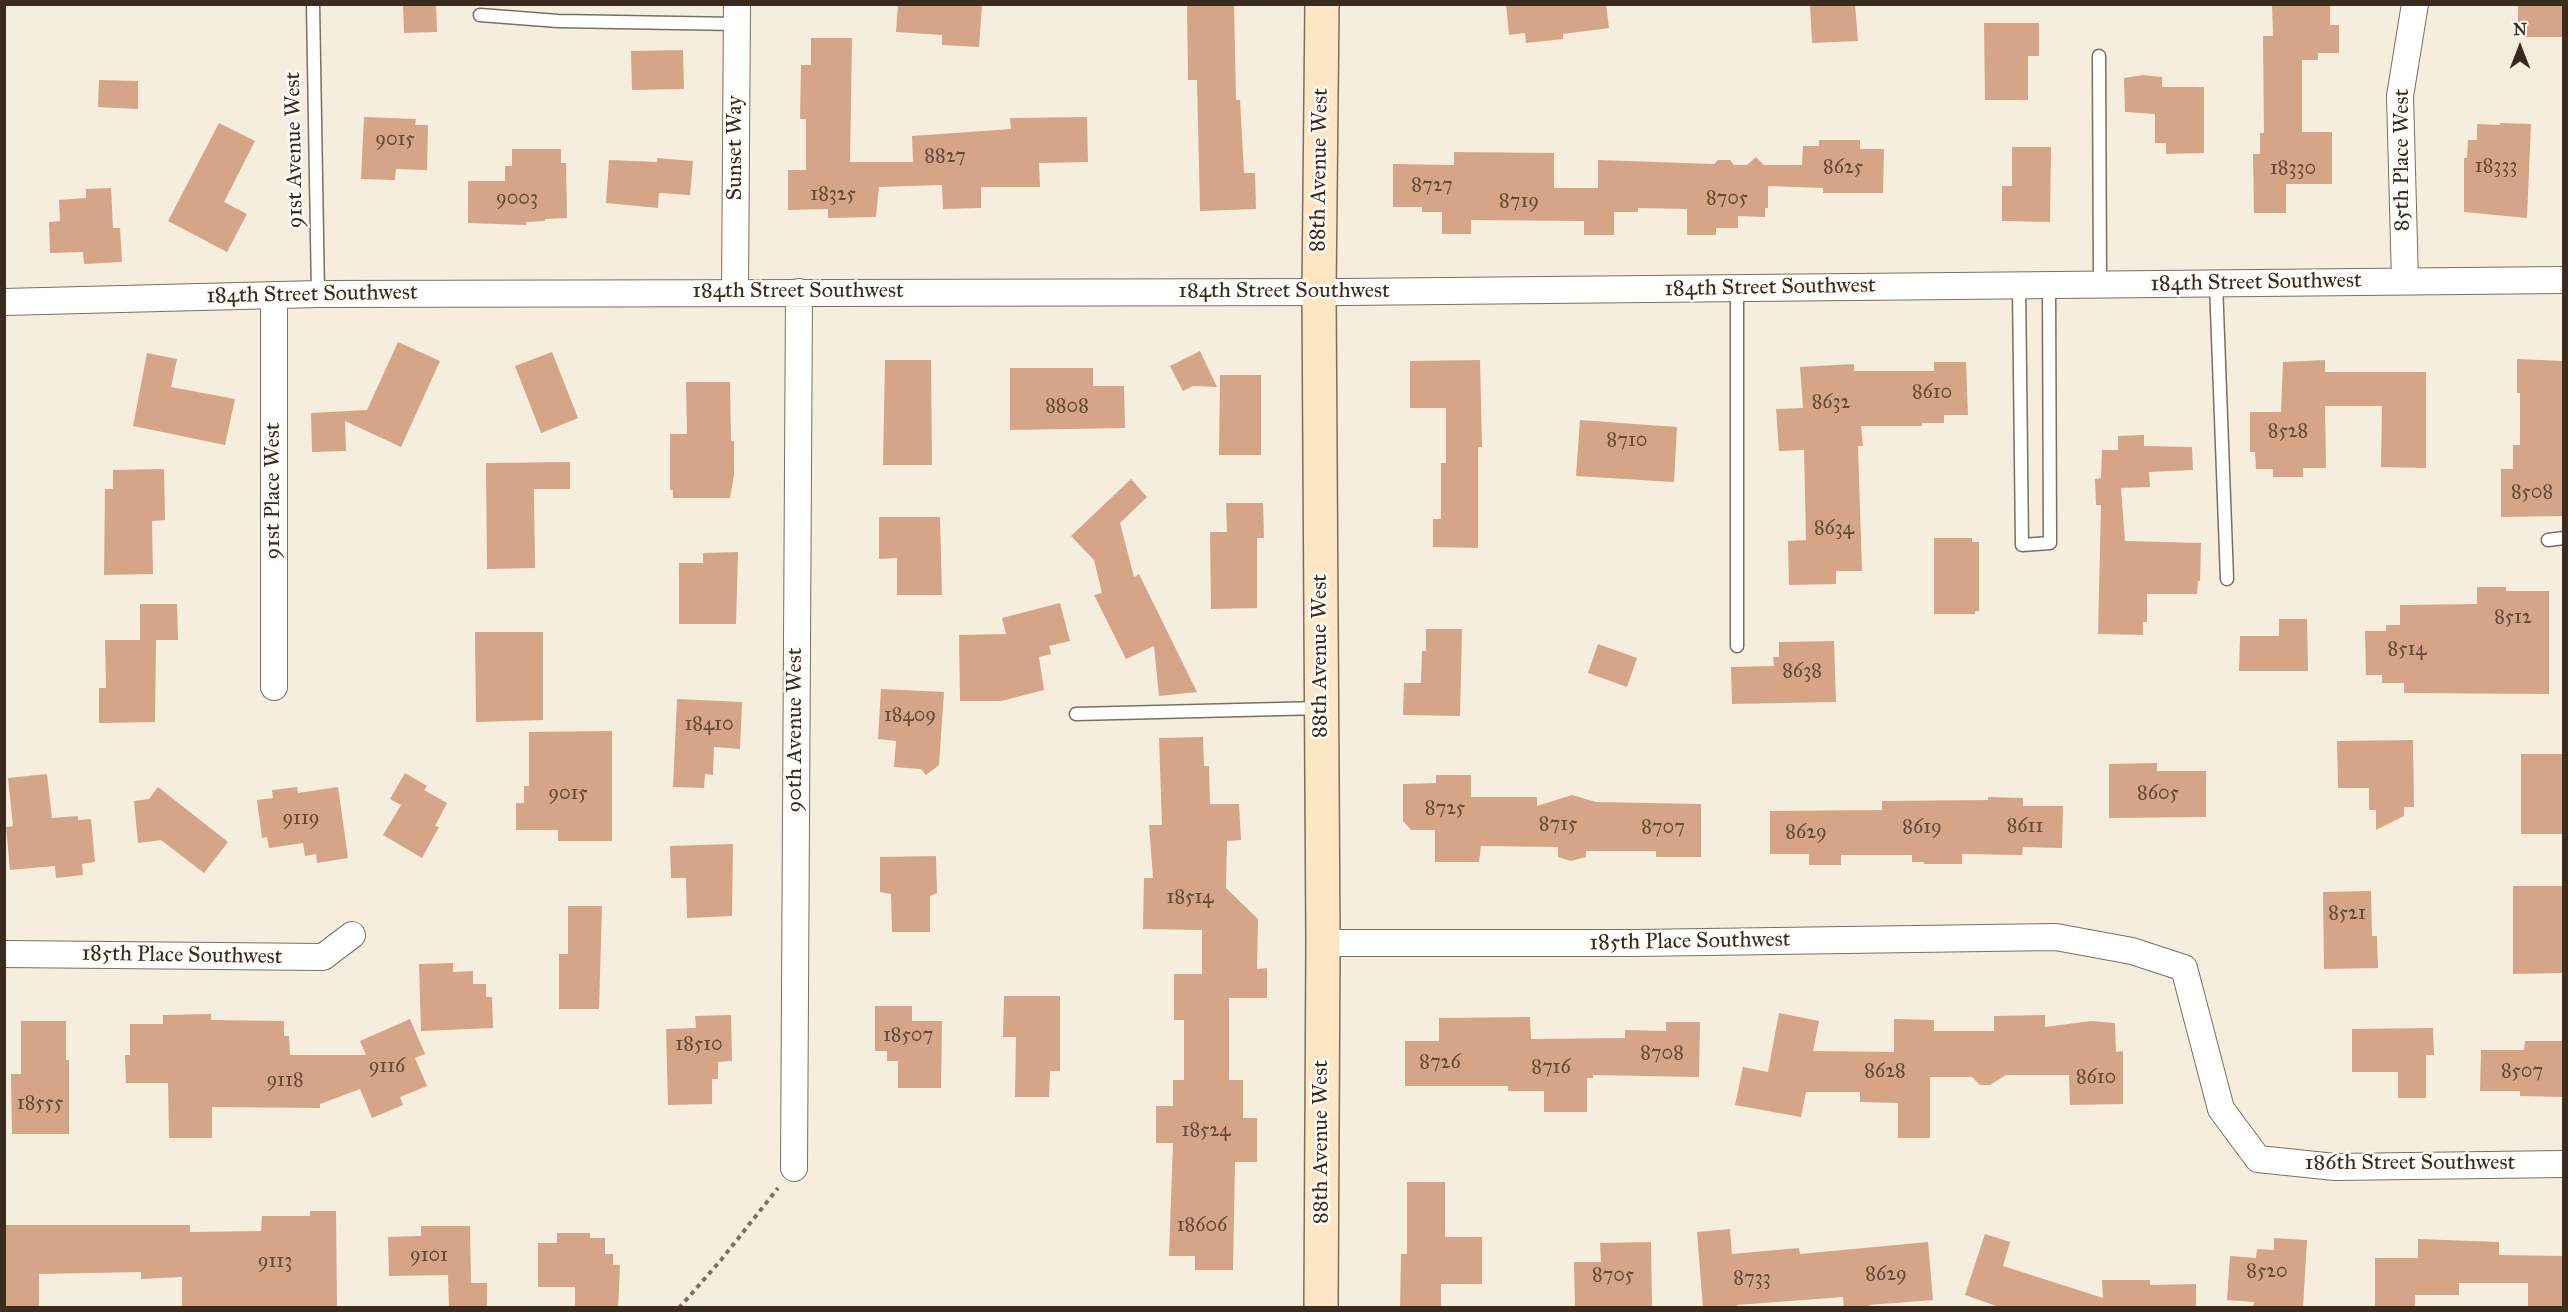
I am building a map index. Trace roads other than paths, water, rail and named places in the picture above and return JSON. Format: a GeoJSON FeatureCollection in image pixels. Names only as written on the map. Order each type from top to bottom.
{"type":"FeatureCollection","features":[{"type":"Feature","properties":{"kind":"street","name":"88th Avenue West"},"geometry":{"type":"LineString","coordinates":[[1321,1308],[1323,943],[1319,292],[1322,4]]}},
{"type":"Feature","properties":{"kind":"street","name":"85th Place West"},"geometry":{"type":"LineString","coordinates":[[2405,281],[2400,96],[2415,4]]}},
{"type":"Feature","properties":{"kind":"street","name":"Sunset Way"},"geometry":{"type":"LineString","coordinates":[[735,292],[737,14]]}},
{"type":"Feature","properties":{"kind":"street","name":"184th Street Southwest"},"geometry":{"type":"LineString","coordinates":[[4,302],[318,294],[1319,292],[2564,280]]}},
{"type":"Feature","properties":{"kind":"street","name":"90th Avenue West"},"geometry":{"type":"LineString","coordinates":[[794,1168],[799,292]]}},
{"type":"Feature","properties":{"kind":"street","name":"91st Place West"},"geometry":{"type":"LineString","coordinates":[[274,295],[274,687]]}},
{"type":"Feature","properties":{"kind":"street","name":"185th Place Southwest"},"geometry":{"type":"LineString","coordinates":[[4,954],[323,957],[352,935]]}},
{"type":"Feature","properties":{"kind":"street","name":"185th Place Southwest"},"geometry":{"type":"LineString","coordinates":[[1323,943],[2056,937],[2132,951],[2184,968],[2221,1110],[2258,1160]]}},
{"type":"Feature","properties":{"kind":"street","name":"186th Street Southwest"},"geometry":{"type":"LineString","coordinates":[[2258,1160],[2335,1167],[2564,1164]]}},
{"type":"Feature","properties":{"kind":"lane","name":"91st Avenue West"},"geometry":{"type":"LineString","coordinates":[[313,4],[318,294]]}},
{"type":"Feature","properties":{"kind":"lane"},"geometry":{"type":"LineString","coordinates":[[480,15],[558,21],[737,14]]}},
{"type":"Feature","properties":{"kind":"lane"},"geometry":{"type":"LineString","coordinates":[[2099,56],[2100,285]]}},
{"type":"Feature","properties":{"kind":"lane"},"geometry":{"type":"LineString","coordinates":[[2216,283],[2227,579]]}},
{"type":"Feature","properties":{"kind":"lane"},"geometry":{"type":"LineString","coordinates":[[2019,285],[2022,545],[2050,543],[2049,285]]}},
{"type":"Feature","properties":{"kind":"lane"},"geometry":{"type":"LineString","coordinates":[[1737,288],[1737,646]]}},
{"type":"Feature","properties":{"kind":"lane"},"geometry":{"type":"LineString","coordinates":[[2548,540],[2564,538]]}},
{"type":"Feature","properties":{"kind":"lane"},"geometry":{"type":"LineString","coordinates":[[1076,714],[1322,708]]}}]}
